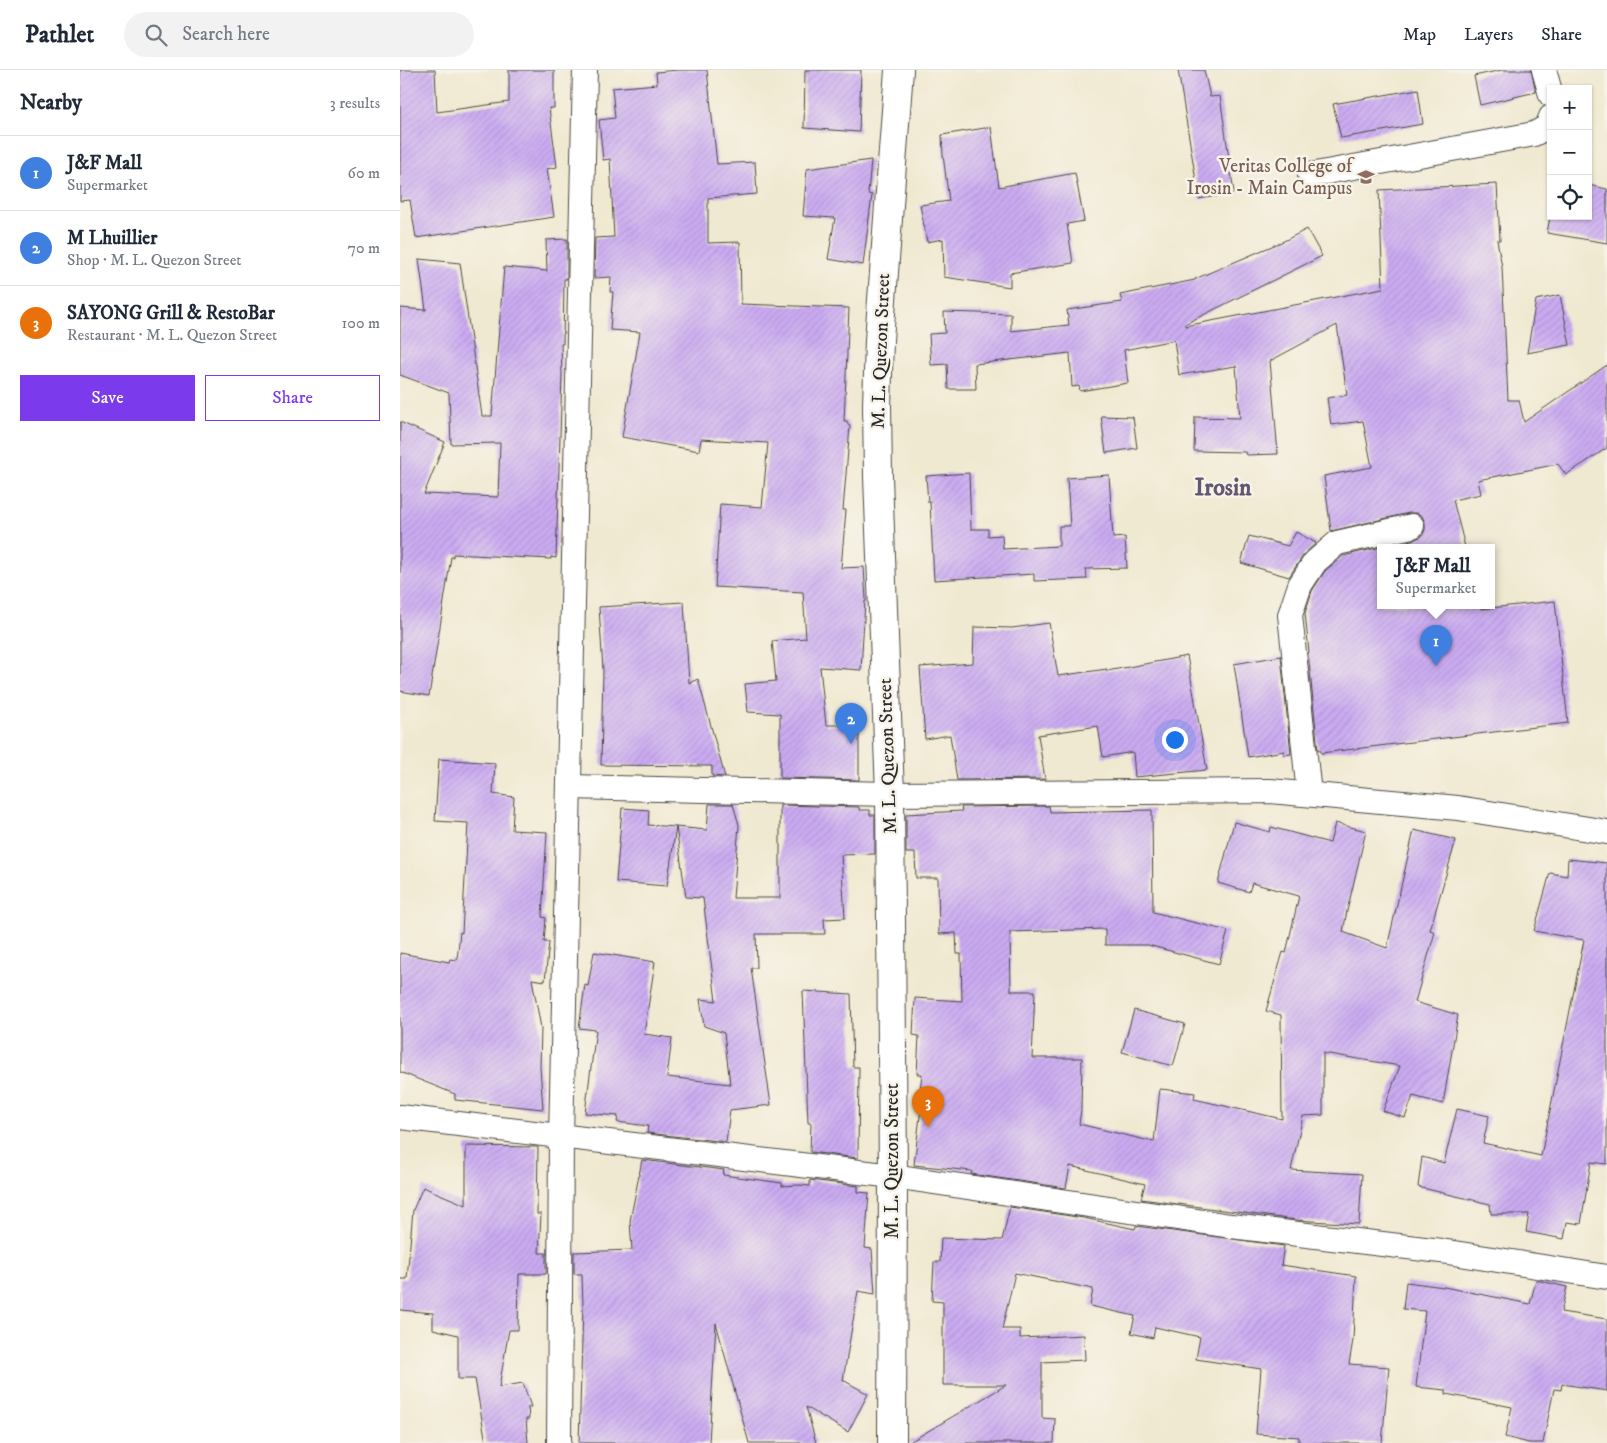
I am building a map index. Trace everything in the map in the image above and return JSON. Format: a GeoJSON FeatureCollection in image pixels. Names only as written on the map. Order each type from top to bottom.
{"type":"FeatureCollection","features":[{"type":"Feature","properties":{"kind":"main road","name":"M. L. Quezon Street"},"geometry":{"type":"LineString","coordinates":[[892,1443],[890,794],[877,406],[879,340],[899,70]]}},
{"type":"Feature","properties":{"kind":"street"},"geometry":{"type":"LineString","coordinates":[[559,1443],[561,1137],[585,70]]}},
{"type":"Feature","properties":{"kind":"street"},"geometry":{"type":"LineString","coordinates":[[1544,70],[1548,85]]}},
{"type":"Feature","properties":{"kind":"street"},"geometry":{"type":"LineString","coordinates":[[1310,174],[1534,134],[1547,127]]}},
{"type":"Feature","properties":{"kind":"street"},"geometry":{"type":"LineString","coordinates":[[1309,794],[1290,614],[1300,585],[1314,562],[1337,543],[1412,526]]}},
{"type":"Feature","properties":{"kind":"street"},"geometry":{"type":"LineString","coordinates":[[569,787],[890,794],[1185,790],[1270,791],[1458,808],[1607,832]]}},
{"type":"Feature","properties":{"kind":"street"},"geometry":{"type":"LineString","coordinates":[[400,1117],[892,1176],[1231,1226],[1441,1251],[1607,1278]]}},
{"type":"Feature","properties":{"kind":"building"},"geometry":{"type":"Polygon","coordinates":[[[400,70],[435,70],[437,112],[509,102],[509,70],[554,70],[554,108],[549,108],[557,167],[547,169],[554,217],[416,238],[410,200],[400,201],[400,70]]]}},
{"type":"Feature","properties":{"kind":"building"},"geometry":{"type":"Polygon","coordinates":[[[707,70],[717,164],[755,162],[757,194],[708,198],[708,243],[740,242],[741,304],[849,308],[844,421],[847,421],[850,426],[843,510],[846,510],[841,568],[864,567],[866,601],[861,670],[820,667],[826,725],[859,725],[859,780],[780,778],[780,714],[748,712],[745,684],[776,681],[772,641],[806,638],[803,592],[715,587],[720,504],[762,507],[768,443],[701,439],[699,451],[622,437],[640,332],[610,330],[613,292],[610,292],[611,277],[594,278],[595,238],[614,237],[610,159],[603,160],[599,120],[615,118],[612,88],[657,84],[656,72],[707,70]]]}},
{"type":"Feature","properties":{"kind":"building"},"geometry":{"type":"Polygon","coordinates":[[[805,70],[861,70],[859,132],[804,128],[805,70]]]}},
{"type":"Feature","properties":{"kind":"building"},"geometry":{"type":"Polygon","coordinates":[[[1178,70],[1204,70],[1210,97],[1220,96],[1234,193],[1199,199],[1178,70]]]}},
{"type":"Feature","properties":{"kind":"building"},"geometry":{"type":"Polygon","coordinates":[[[1502,70],[1531,70],[1536,92],[1480,105],[1474,76],[1502,70]]]}},
{"type":"Feature","properties":{"kind":"building"},"geometry":{"type":"Polygon","coordinates":[[[1418,89],[1423,124],[1341,138],[1333,104],[1418,89]]]}},
{"type":"Feature","properties":{"kind":"building"},"geometry":{"type":"Polygon","coordinates":[[[991,127],[999,187],[1075,173],[1084,221],[1067,224],[1073,263],[1010,273],[1010,287],[944,277],[943,239],[927,242],[920,205],[949,201],[942,135],[991,127]]]}},
{"type":"Feature","properties":{"kind":"building"},"geometry":{"type":"Polygon","coordinates":[[[871,160],[868,194],[872,195],[863,265],[828,259],[835,218],[803,216],[807,169],[871,160]]]}},
{"type":"Feature","properties":{"kind":"building"},"geometry":{"type":"Polygon","coordinates":[[[1497,184],[1500,240],[1497,240],[1502,267],[1508,400],[1519,400],[1524,422],[1607,365],[1607,448],[1566,475],[1558,464],[1478,480],[1481,494],[1453,500],[1464,544],[1395,544],[1422,536],[1425,530],[1425,523],[1422,516],[1416,513],[1331,531],[1324,476],[1372,467],[1363,421],[1331,425],[1327,398],[1347,395],[1337,325],[1270,361],[1278,454],[1246,455],[1245,452],[1194,451],[1195,417],[1240,418],[1236,366],[1179,375],[1174,340],[1124,350],[1128,383],[1080,391],[1079,386],[1072,387],[1070,353],[975,364],[976,389],[948,389],[947,364],[931,365],[929,334],[945,333],[944,312],[1011,314],[1011,331],[1069,325],[1067,310],[1122,302],[1120,295],[1195,280],[1307,229],[1322,256],[1185,324],[1185,326],[1383,288],[1379,190],[1497,184]]]}},
{"type":"Feature","properties":{"kind":"building"},"geometry":{"type":"Polygon","coordinates":[[[1592,186],[1607,189],[1607,243],[1547,233],[1549,220],[1592,220],[1592,186]]]}},
{"type":"Feature","properties":{"kind":"building"},"geometry":{"type":"Polygon","coordinates":[[[567,239],[567,279],[564,279],[563,344],[561,344],[562,375],[556,558],[453,554],[429,696],[400,691],[400,422],[445,442],[424,494],[498,497],[500,443],[451,444],[449,393],[400,375],[400,308],[426,310],[419,259],[460,263],[482,416],[492,416],[504,267],[547,271],[546,240],[567,239]]]}},
{"type":"Feature","properties":{"kind":"building"},"geometry":{"type":"Polygon","coordinates":[[[1560,295],[1570,345],[1527,353],[1536,300],[1560,295]]]}},
{"type":"Feature","properties":{"kind":"building"},"geometry":{"type":"Polygon","coordinates":[[[1101,416],[1133,417],[1137,448],[1106,453],[1101,416]]]}},
{"type":"Feature","properties":{"kind":"building"},"geometry":{"type":"Polygon","coordinates":[[[969,473],[971,529],[988,529],[988,536],[1002,535],[1003,549],[1059,546],[1059,526],[1070,526],[1067,478],[1109,475],[1113,538],[1125,537],[1127,568],[1086,569],[1087,579],[1034,581],[1034,574],[934,580],[930,502],[928,502],[926,476],[969,473]]]}},
{"type":"Feature","properties":{"kind":"building"},"geometry":{"type":"Polygon","coordinates":[[[1296,532],[1316,543],[1304,554],[1289,577],[1241,563],[1249,536],[1288,546],[1296,532]]]}},
{"type":"Feature","properties":{"kind":"building"},"geometry":{"type":"Polygon","coordinates":[[[1377,548],[1377,609],[1495,609],[1495,607],[1555,601],[1568,723],[1321,753],[1318,750],[1305,613],[1312,591],[1325,571],[1343,556],[1377,548]]]}},
{"type":"Feature","properties":{"kind":"building"},"geometry":{"type":"Polygon","coordinates":[[[684,602],[689,683],[698,679],[725,777],[712,776],[712,766],[601,765],[603,670],[599,607],[684,602]]]}},
{"type":"Feature","properties":{"kind":"building"},"geometry":{"type":"Polygon","coordinates":[[[1049,623],[1058,676],[1107,669],[1107,671],[1187,656],[1207,770],[1135,777],[1133,752],[1103,757],[1098,726],[1038,735],[1045,779],[957,780],[950,735],[925,739],[920,667],[973,663],[974,627],[1012,628],[1049,623]]]}},
{"type":"Feature","properties":{"kind":"building"},"geometry":{"type":"Polygon","coordinates":[[[1281,656],[1291,754],[1284,755],[1284,751],[1248,757],[1234,664],[1281,656]]]}},
{"type":"Feature","properties":{"kind":"building"},"geometry":{"type":"Polygon","coordinates":[[[439,759],[495,763],[493,794],[514,797],[512,830],[547,832],[542,917],[546,918],[544,942],[549,942],[545,981],[532,979],[541,1028],[540,1067],[543,1109],[455,1100],[455,1094],[400,1072],[400,953],[449,962],[450,959],[457,960],[460,932],[462,933],[468,823],[435,821],[439,759]]]}},
{"type":"Feature","properties":{"kind":"building"},"geometry":{"type":"Polygon","coordinates":[[[709,804],[733,804],[739,825],[733,898],[780,898],[780,805],[859,807],[859,810],[870,810],[870,815],[875,815],[875,854],[841,855],[845,918],[824,919],[825,934],[756,934],[757,968],[751,968],[771,1105],[730,1110],[726,1142],[647,1133],[648,1126],[617,1122],[618,1116],[585,1113],[596,1030],[579,1028],[585,985],[588,986],[594,952],[655,962],[644,1034],[672,1038],[667,1077],[730,1084],[724,1033],[704,1026],[700,999],[716,1001],[703,898],[686,897],[676,827],[707,830],[709,804]]]}},
{"type":"Feature","properties":{"kind":"building"},"geometry":{"type":"Polygon","coordinates":[[[1049,806],[1050,812],[1152,810],[1153,912],[1228,931],[1219,964],[1148,945],[1105,945],[1105,929],[1010,932],[1011,991],[1035,991],[1032,1058],[1082,1058],[1079,1124],[1154,1142],[1160,1089],[1195,1093],[1194,1099],[1282,1119],[1281,1015],[1266,1011],[1283,952],[1286,953],[1299,896],[1252,883],[1249,892],[1218,883],[1234,822],[1270,832],[1271,827],[1330,843],[1335,823],[1366,831],[1343,932],[1387,948],[1414,830],[1456,840],[1430,930],[1435,932],[1415,1002],[1458,1015],[1443,1104],[1413,1096],[1405,1118],[1383,1111],[1400,1066],[1323,1053],[1323,1115],[1303,1116],[1291,1170],[1362,1174],[1359,1224],[1296,1220],[1141,1199],[1145,1184],[1070,1166],[1066,1188],[971,1174],[972,1171],[914,1165],[921,1108],[918,1108],[922,1074],[917,1074],[919,1036],[913,1035],[915,998],[962,1001],[961,954],[957,954],[956,933],[939,934],[938,878],[916,878],[915,853],[906,853],[906,814],[962,811],[961,807],[1049,806]]]}},
{"type":"Feature","properties":{"kind":"building"},"geometry":{"type":"Polygon","coordinates":[[[622,808],[649,810],[648,825],[676,827],[667,886],[616,882],[622,808]]]}},
{"type":"Feature","properties":{"kind":"building"},"geometry":{"type":"Polygon","coordinates":[[[1568,859],[1607,863],[1607,1164],[1591,1162],[1581,1224],[1567,1222],[1564,1239],[1526,1232],[1529,1214],[1491,1214],[1490,1204],[1418,1187],[1422,1157],[1444,1163],[1457,1109],[1489,1116],[1483,1143],[1541,1156],[1584,940],[1534,931],[1550,873],[1567,876],[1568,859]]]}},
{"type":"Feature","properties":{"kind":"building"},"geometry":{"type":"Polygon","coordinates":[[[803,991],[851,994],[853,1067],[859,1067],[858,1158],[810,1152],[811,1123],[808,1123],[803,991]]]}},
{"type":"Feature","properties":{"kind":"building"},"geometry":{"type":"Polygon","coordinates":[[[1134,1010],[1185,1024],[1173,1066],[1122,1052],[1134,1010]]]}},
{"type":"Feature","properties":{"kind":"building"},"geometry":{"type":"Polygon","coordinates":[[[466,1146],[538,1147],[537,1214],[541,1214],[539,1253],[546,1253],[546,1274],[519,1274],[518,1330],[509,1330],[499,1387],[523,1383],[531,1407],[528,1407],[529,1419],[526,1419],[528,1443],[486,1443],[475,1379],[458,1379],[458,1335],[433,1329],[433,1313],[400,1310],[400,1279],[407,1279],[413,1210],[423,1187],[466,1205],[466,1146]]]}},
{"type":"Feature","properties":{"kind":"building"},"geometry":{"type":"Polygon","coordinates":[[[642,1160],[724,1170],[723,1175],[782,1183],[782,1186],[810,1186],[810,1180],[858,1186],[858,1192],[869,1193],[865,1248],[872,1249],[875,1294],[858,1291],[843,1380],[868,1394],[848,1432],[806,1407],[816,1443],[749,1443],[716,1323],[709,1443],[579,1443],[583,1306],[582,1274],[574,1274],[574,1252],[632,1250],[630,1221],[642,1160]]]}},
{"type":"Feature","properties":{"kind":"building"},"geometry":{"type":"Polygon","coordinates":[[[1010,1207],[1084,1218],[1135,1229],[1136,1226],[1284,1246],[1281,1265],[1356,1276],[1353,1340],[1349,1364],[1389,1367],[1382,1443],[1299,1443],[1299,1437],[1256,1434],[1261,1369],[1196,1359],[1200,1337],[1155,1327],[1153,1338],[1131,1333],[1135,1316],[1090,1306],[1093,1289],[1015,1273],[1002,1329],[1020,1329],[1020,1338],[1084,1335],[1085,1360],[1042,1362],[1042,1418],[1055,1419],[1054,1443],[908,1443],[1006,1385],[943,1385],[943,1302],[932,1301],[934,1262],[940,1262],[941,1238],[1002,1240],[1010,1207]]]}},
{"type":"Feature","properties":{"kind":"building"},"geometry":{"type":"Polygon","coordinates":[[[1536,1280],[1567,1287],[1561,1312],[1607,1319],[1607,1391],[1562,1384],[1561,1390],[1554,1389],[1543,1443],[1529,1443],[1505,1437],[1512,1407],[1446,1394],[1446,1390],[1416,1387],[1425,1311],[1403,1309],[1406,1282],[1444,1287],[1530,1304],[1536,1280]]]}},
{"type":"Feature","properties":{"kind":"place","name":"Veritas College of Irosin - Main Campus"},"geometry":{"type":"Point","coordinates":[1366,177]}},
{"type":"Feature","properties":{"kind":"place","name":"J&F Mall"},"geometry":{"type":"Point","coordinates":[1436,666]}},
{"type":"Feature","properties":{"kind":"place","name":"M Lhuillier"},"geometry":{"type":"Point","coordinates":[851,744]}},
{"type":"Feature","properties":{"kind":"place","name":"SAYONG Grill & RestoBar"},"geometry":{"type":"Point","coordinates":[928,1127]}},
{"type":"Feature","properties":{"kind":"district","name":"Irosin"},"geometry":{"type":"Point","coordinates":[1223,488]}}]}
